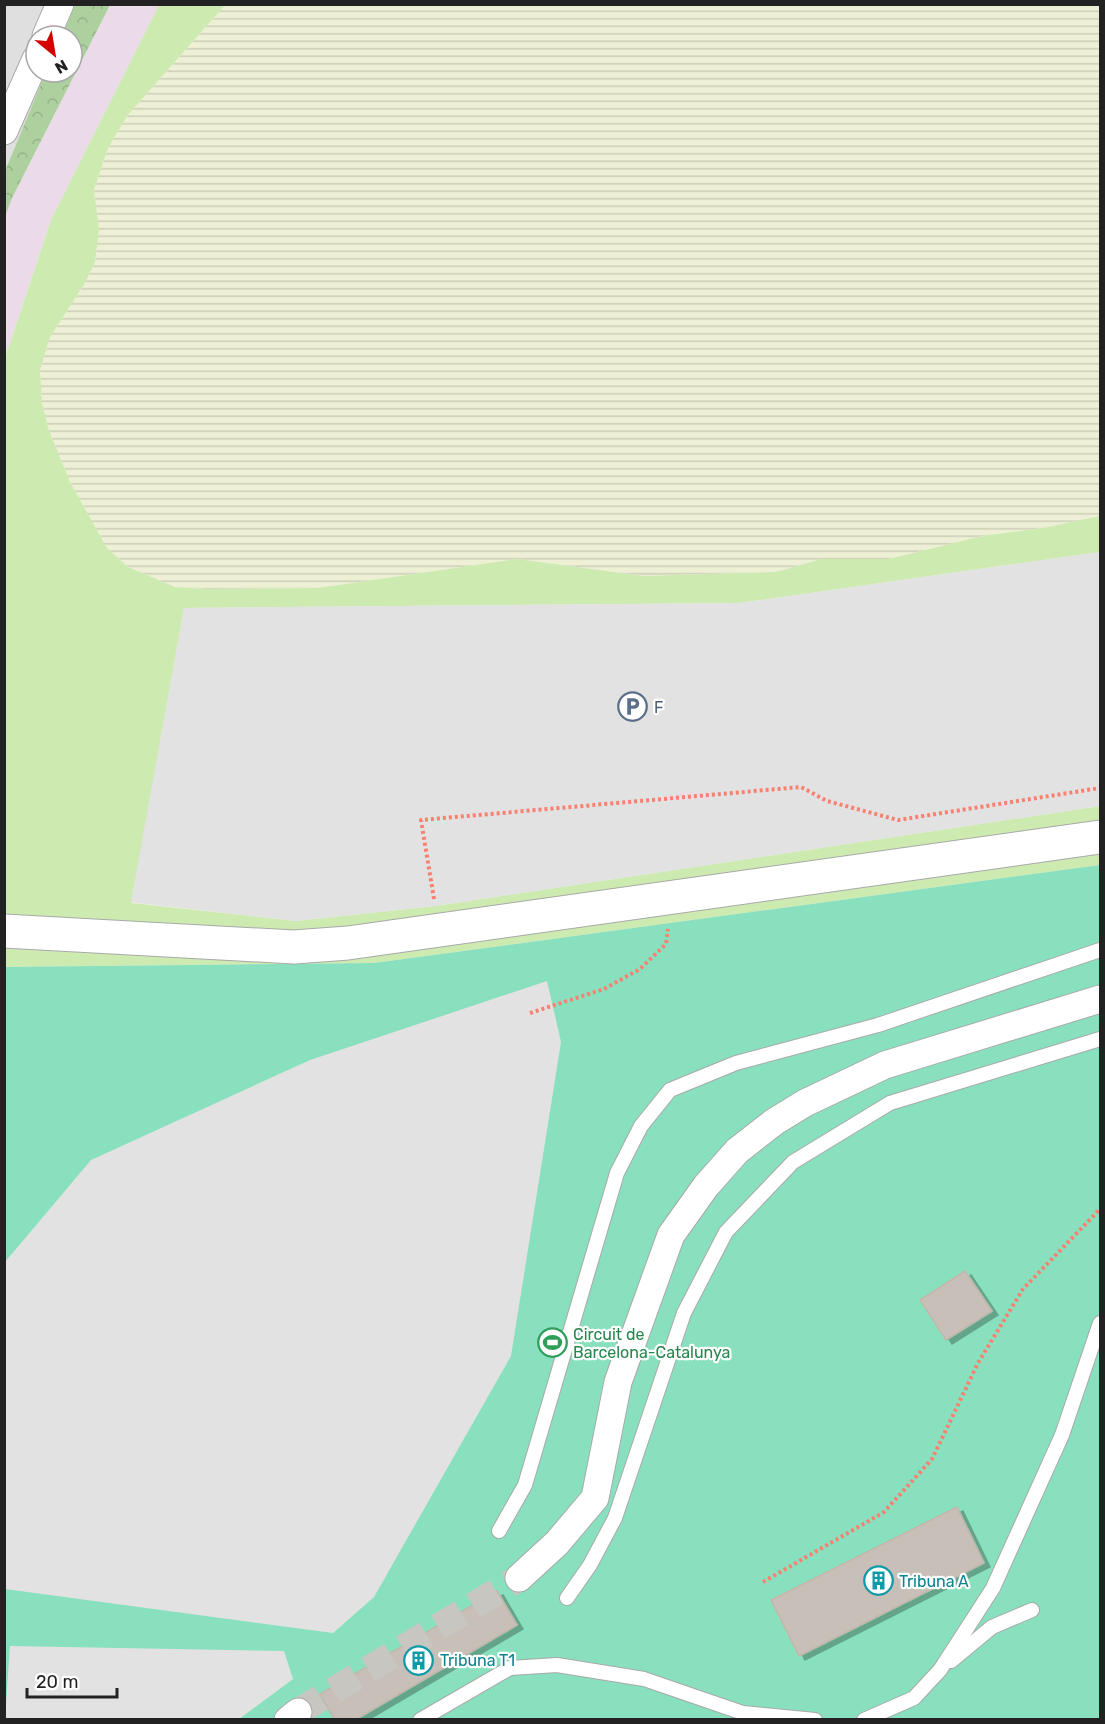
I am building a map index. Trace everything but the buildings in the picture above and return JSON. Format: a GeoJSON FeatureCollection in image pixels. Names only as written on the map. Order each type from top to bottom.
{"type":"FeatureCollection","features":[{"type":"Feature","properties":{"kind":"street"},"geometry":{"type":"LineString","coordinates":[[51,24],[60,4]]}},
{"type":"Feature","properties":{"kind":"street"},"geometry":{"type":"LineString","coordinates":[[4,131],[25,84]]}},
{"type":"Feature","properties":{"kind":"street"},"geometry":{"type":"LineString","coordinates":[[4,931],[294,947],[315,946],[1101,837]]}},
{"type":"Feature","properties":{"kind":"street"},"geometry":{"type":"LineString","coordinates":[[519,1578],[557,1543],[596,1498],[618,1382],[671,1235],[706,1186],[738,1151],[774,1122],[804,1103],[885,1065],[1101,999]]}},
{"type":"Feature","properties":{"kind":"lane"},"geometry":{"type":"LineString","coordinates":[[499,1532],[525,1485],[616,1173],[641,1126],[670,1090],[736,1063],[878,1026],[1101,950]]}},
{"type":"Feature","properties":{"kind":"lane"},"geometry":{"type":"LineString","coordinates":[[567,1598],[590,1565],[615,1518],[684,1312],[726,1232],[793,1162],[890,1103],[1101,1039]]}},
{"type":"Feature","properties":{"kind":"lane"},"geometry":{"type":"LineString","coordinates":[[940,1670],[993,1588],[1062,1435],[1101,1323]]}},
{"type":"Feature","properties":{"kind":"lane"},"geometry":{"type":"LineString","coordinates":[[864,1719],[914,1698],[940,1670],[992,1627],[1032,1610]]}},
{"type":"Feature","properties":{"kind":"lane"},"geometry":{"type":"LineString","coordinates":[[420,1719],[510,1668],[557,1665],[644,1679],[743,1713],[815,1719]]}},
{"type":"Feature","properties":{"kind":"path"},"geometry":{"type":"LineString","coordinates":[[435,906],[421,820],[801,787],[827,801],[898,820],[1101,788]]}},
{"type":"Feature","properties":{"kind":"path"},"geometry":{"type":"LineString","coordinates":[[530,1013],[604,989],[640,969],[666,944],[669,922]]}},
{"type":"Feature","properties":{"kind":"path"},"geometry":{"type":"LineString","coordinates":[[763,1582],[884,1512],[932,1459],[978,1363],[1023,1289],[1101,1209]]}},
{"type":"Feature","properties":{"kind":"shaded area"},"geometry":{"type":"Polygon","coordinates":[[[5,5],[75,5],[67,24],[24,24],[24,84],[41,84],[5,171],[5,5]]]}},
{"type":"Feature","properties":{"kind":"shaded area"},"geometry":{"type":"Polygon","coordinates":[[[110,5],[159,5],[51,220],[5,358],[5,217],[12,198],[70,84],[84,84],[84,56],[110,5]]]}},
{"type":"Feature","properties":{"kind":"shaded area","name":"F"},"geometry":{"type":"Polygon","coordinates":[[[1100,552],[1100,806],[435,906],[296,921],[131,902],[184,608],[740,603],[1100,552]]]}},
{"type":"Feature","properties":{"kind":"shaded area"},"geometry":{"type":"Polygon","coordinates":[[[547,981],[561,1042],[511,1356],[374,1597],[333,1633],[5,1589],[5,1262],[91,1160],[310,1060],[547,981]]]}},
{"type":"Feature","properties":{"kind":"shaded area"},"geometry":{"type":"Polygon","coordinates":[[[10,1646],[284,1651],[293,1679],[239,1719],[5,1719],[10,1646]]]}},
{"type":"Feature","properties":{"kind":"green space"},"geometry":{"type":"Polygon","coordinates":[[[75,5],[110,5],[84,56],[84,24],[67,24],[75,5]]]}},
{"type":"Feature","properties":{"kind":"green space"},"geometry":{"type":"Polygon","coordinates":[[[159,5],[225,5],[127,116],[108,148],[94,190],[99,229],[95,262],[85,283],[50,337],[40,370],[42,403],[48,428],[70,482],[107,548],[128,567],[175,587],[208,589],[318,588],[517,559],[644,576],[776,572],[821,559],[889,559],[982,536],[1043,528],[1100,516],[1100,552],[740,603],[184,608],[132,903],[296,921],[435,906],[1100,806],[1100,865],[374,963],[5,967],[5,358],[51,220],[159,5]]]}},
{"type":"Feature","properties":{"kind":"green space"},"geometry":{"type":"Polygon","coordinates":[[[225,5],[1100,5],[1100,516],[1043,528],[982,536],[889,559],[821,559],[776,572],[644,576],[517,559],[318,588],[208,589],[175,587],[128,567],[107,548],[70,482],[48,428],[42,403],[40,370],[50,337],[85,283],[95,262],[99,229],[94,190],[108,148],[127,116],[225,5]]]}},
{"type":"Feature","properties":{"kind":"green space"},"geometry":{"type":"Polygon","coordinates":[[[41,84],[70,84],[12,198],[5,217],[5,171],[41,84]]]}},
{"type":"Feature","properties":{"kind":"green space","name":"Circuit de Barcelona-Catalunya"},"geometry":{"type":"Polygon","coordinates":[[[1100,865],[1100,1719],[5,1719],[4,967],[374,963],[1100,865]]]}},
{"type":"Feature","properties":{"kind":"tunnel"},"geometry":{"type":"LineString","coordinates":[[298,1712],[519,1578]]}},
{"type":"Feature","properties":{"kind":"place","name":"F"},"geometry":{"type":"Point","coordinates":[633,707]}},
{"type":"Feature","properties":{"kind":"place","name":"Circuit de Barcelona-Catalunya"},"geometry":{"type":"Point","coordinates":[552,1343]}},
{"type":"Feature","properties":{"kind":"place","name":"Tribuna A"},"geometry":{"type":"Point","coordinates":[878,1581]}},
{"type":"Feature","properties":{"kind":"place","name":"Tribuna T1"},"geometry":{"type":"Point","coordinates":[419,1660]}}]}
